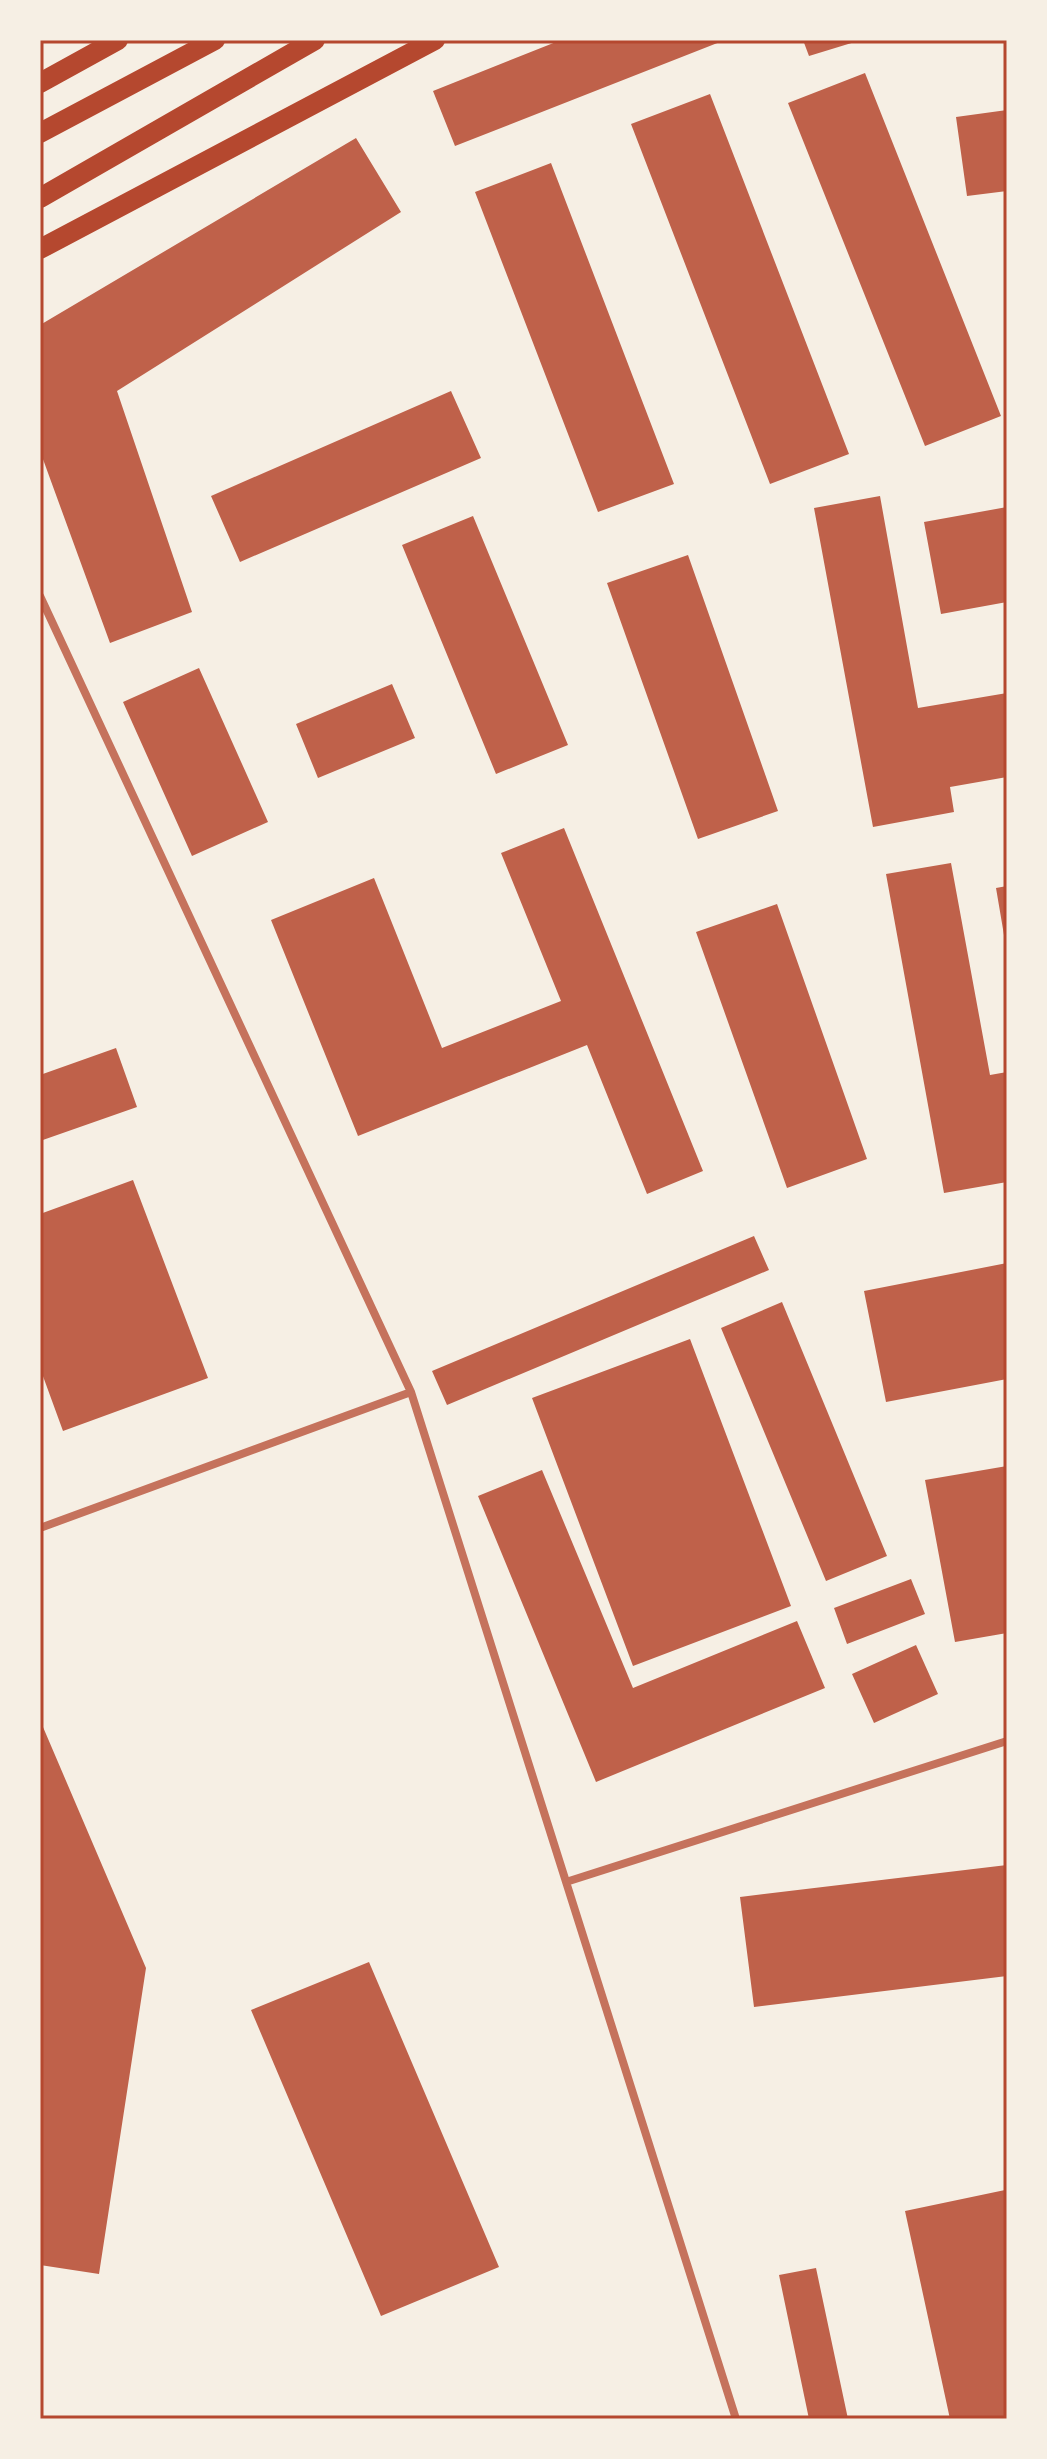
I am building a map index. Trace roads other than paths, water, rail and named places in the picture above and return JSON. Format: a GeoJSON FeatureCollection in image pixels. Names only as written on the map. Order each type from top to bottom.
{"type":"FeatureCollection","features":[{"type":"Feature","properties":{"kind":"main road"},"geometry":{"type":"LineString","coordinates":[[40,83],[118,40]]}},
{"type":"Feature","properties":{"kind":"main road"},"geometry":{"type":"LineString","coordinates":[[40,133],[215,40]]}},
{"type":"Feature","properties":{"kind":"main road"},"geometry":{"type":"LineString","coordinates":[[40,198],[315,40]]}},
{"type":"Feature","properties":{"kind":"main road"},"geometry":{"type":"LineString","coordinates":[[40,249],[435,40]]}},
{"type":"Feature","properties":{"kind":"street"},"geometry":{"type":"LineString","coordinates":[[40,596],[411,1392],[736,2419]]}},
{"type":"Feature","properties":{"kind":"street"},"geometry":{"type":"LineString","coordinates":[[40,1528],[411,1392]]}},
{"type":"Feature","properties":{"kind":"street"},"geometry":{"type":"LineString","coordinates":[[566,1882],[1007,1741]]}}]}
